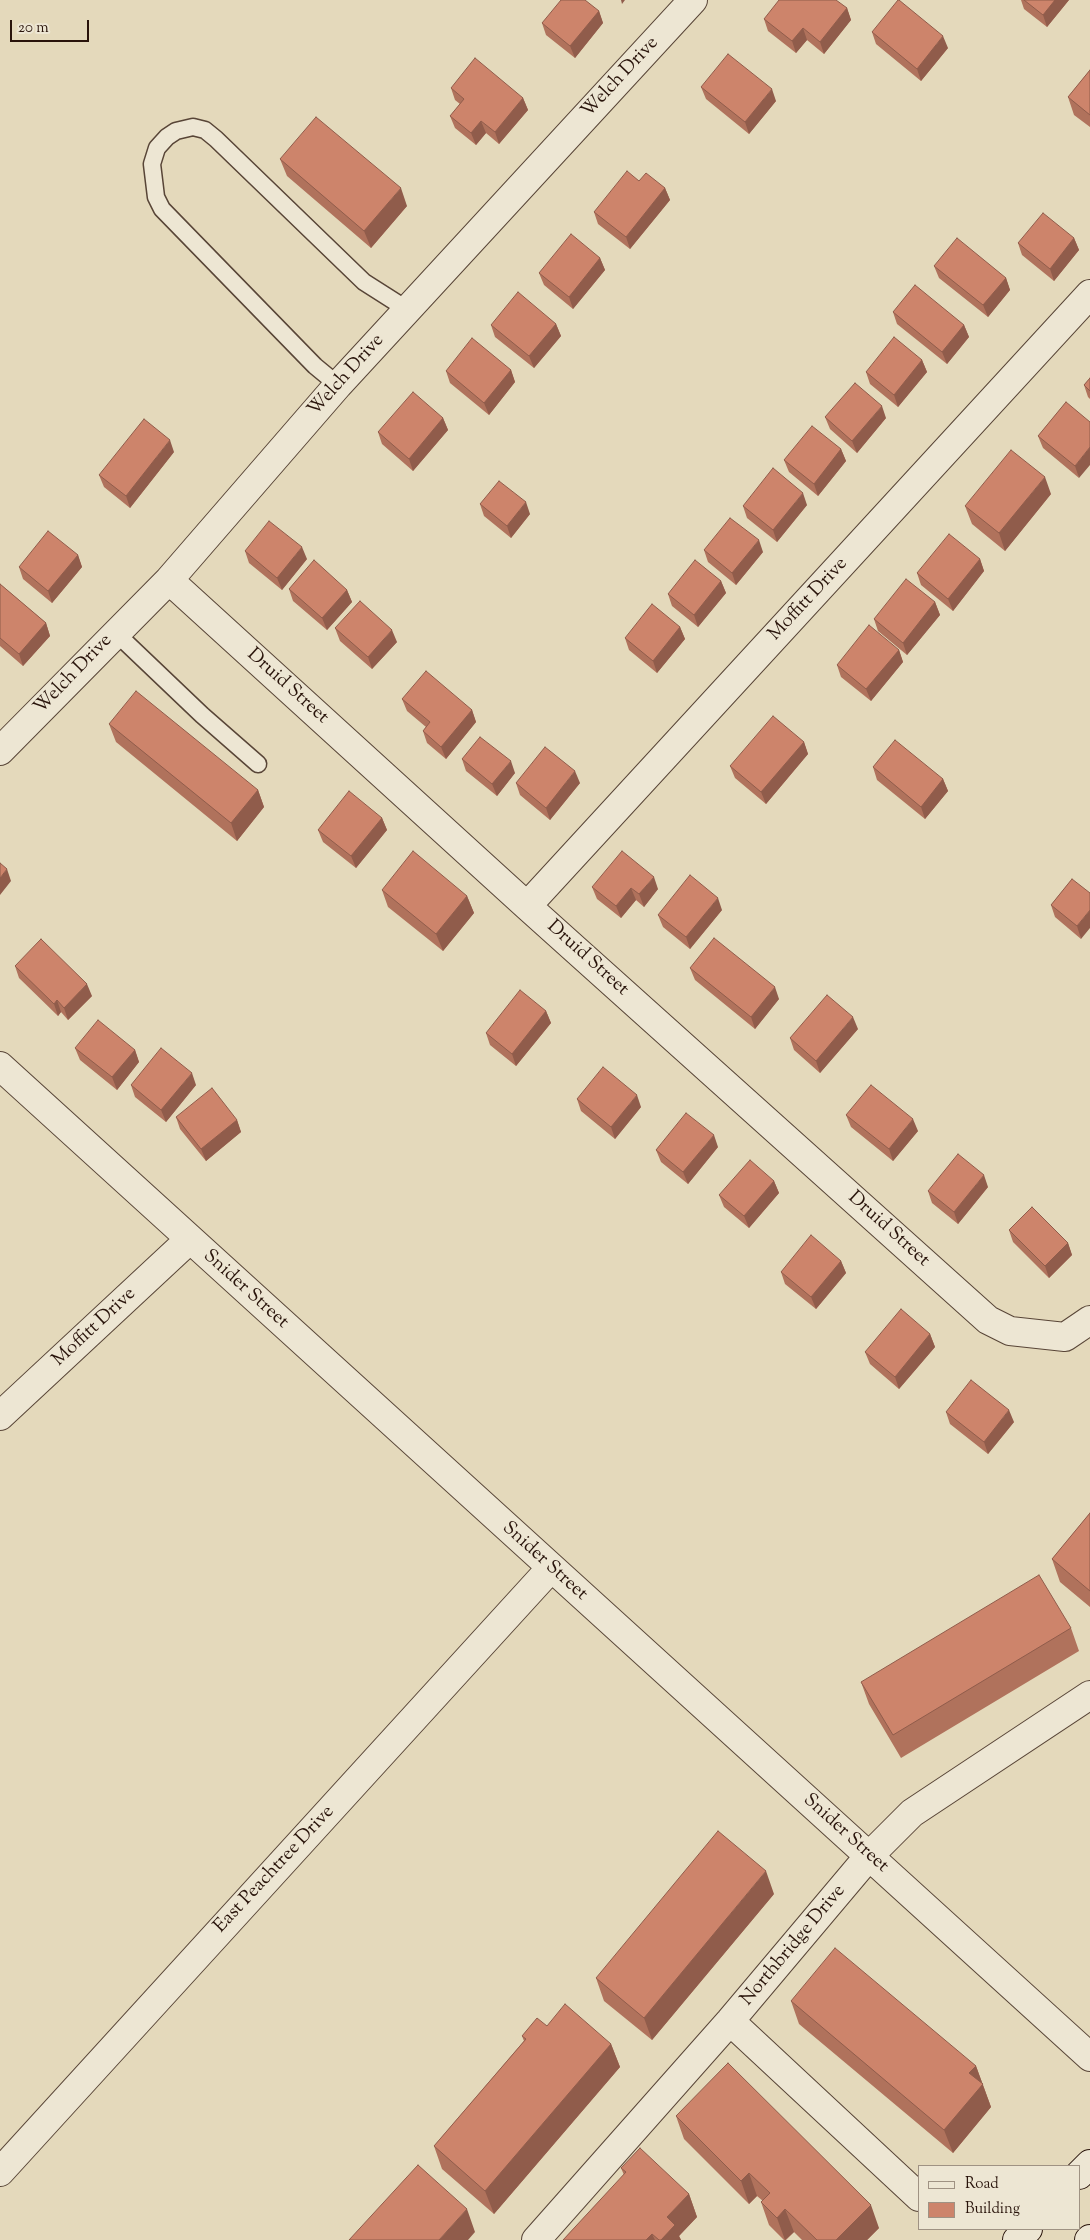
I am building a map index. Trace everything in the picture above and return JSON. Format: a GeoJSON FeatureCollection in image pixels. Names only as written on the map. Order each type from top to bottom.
{"type":"FeatureCollection","features":[{"type":"Feature","properties":{"kind":"street","name":"Welch Drive"},"geometry":{"type":"LineString","coordinates":[[0,751],[169,580],[338,386],[693,0]]}},
{"type":"Feature","properties":{"kind":"street","name":"Moffitt Drive"},"geometry":{"type":"LineString","coordinates":[[527,906],[1090,294]]}},
{"type":"Feature","properties":{"kind":"street","name":"Druid Street"},"geometry":{"type":"LineString","coordinates":[[169,580],[527,906],[988,1320],[1010,1331],[1065,1337],[1090,1320]]}},
{"type":"Feature","properties":{"kind":"street","name":"Snider Street"},"geometry":{"type":"LineString","coordinates":[[0,1066],[189,1240],[1090,2057]]}},
{"type":"Feature","properties":{"kind":"street","name":"Moffitt Drive"},"geometry":{"type":"LineString","coordinates":[[0,1416],[189,1240]]}},
{"type":"Feature","properties":{"kind":"street","name":"East Peachtree Drive"},"geometry":{"type":"LineString","coordinates":[[0,2172],[551,1568]]}},
{"type":"Feature","properties":{"kind":"street","name":"Northbridge Drive"},"geometry":{"type":"LineString","coordinates":[[536,2240],[730,2021],[869,1856],[912,1813],[1090,1696]]}},
{"type":"Feature","properties":{"kind":"street"},"geometry":{"type":"LineString","coordinates":[[730,2021],[918,2195]]}},
{"type":"Feature","properties":{"kind":"street"},"geometry":{"type":"LineString","coordinates":[[1080,2174],[1090,2164]]}},
{"type":"Feature","properties":{"kind":"street"},"geometry":{"type":"LineString","coordinates":[[1017,2240],[1027,2230]]}},
{"type":"Feature","properties":{"kind":"lane"},"geometry":{"type":"LineString","coordinates":[[338,386],[308,359],[162,209],[156,197],[152,164],[158,148],[167,137],[176,131],[193,127],[205,130],[364,282],[408,310]]}},
{"type":"Feature","properties":{"kind":"lane"},"geometry":{"type":"LineString","coordinates":[[116,633],[202,715],[258,764]]}},
{"type":"Feature","properties":{"kind":"building"},"geometry":{"type":"Polygon","coordinates":[[[561,0],[585,0],[599,11],[570,46],[542,23],[561,0]]]}},
{"type":"Feature","properties":{"kind":"building"},"geometry":{"type":"Polygon","coordinates":[[[779,0],[836,0],[847,8],[820,42],[803,28],[792,41],[764,19],[779,0]]]}},
{"type":"Feature","properties":{"kind":"building"},"geometry":{"type":"Polygon","coordinates":[[[898,0],[943,36],[917,69],[872,32],[898,0]]]}},
{"type":"Feature","properties":{"kind":"building"},"geometry":{"type":"Polygon","coordinates":[[[1024,0],[1055,0],[1043,15],[1024,0]]]}},
{"type":"Feature","properties":{"kind":"building"},"geometry":{"type":"Polygon","coordinates":[[[728,54],[772,89],[745,122],[701,87],[728,54]]]}},
{"type":"Feature","properties":{"kind":"building"},"geometry":{"type":"Polygon","coordinates":[[[475,58],[523,98],[495,132],[481,121],[471,133],[450,116],[464,99],[451,88],[475,58]]]}},
{"type":"Feature","properties":{"kind":"building"},"geometry":{"type":"Polygon","coordinates":[[[1090,70],[1090,115],[1068,97],[1090,70]]]}},
{"type":"Feature","properties":{"kind":"building"},"geometry":{"type":"Polygon","coordinates":[[[316,117],[401,188],[364,231],[280,159],[316,117]]]}},
{"type":"Feature","properties":{"kind":"building"},"geometry":{"type":"Polygon","coordinates":[[[627,171],[639,181],[646,173],[665,188],[626,237],[594,212],[627,171]]]}},
{"type":"Feature","properties":{"kind":"building"},"geometry":{"type":"Polygon","coordinates":[[[1043,213],[1074,238],[1050,269],[1018,243],[1043,213]]]}},
{"type":"Feature","properties":{"kind":"building"},"geometry":{"type":"Polygon","coordinates":[[[571,234],[600,258],[569,297],[539,273],[571,234]]]}},
{"type":"Feature","properties":{"kind":"building"},"geometry":{"type":"Polygon","coordinates":[[[957,238],[1006,278],[983,305],[934,266],[957,238]]]}},
{"type":"Feature","properties":{"kind":"building"},"geometry":{"type":"Polygon","coordinates":[[[915,285],[964,325],[942,352],[893,312],[915,285]]]}},
{"type":"Feature","properties":{"kind":"building"},"geometry":{"type":"Polygon","coordinates":[[[518,292],[556,324],[529,356],[491,325],[518,292]]]}},
{"type":"Feature","properties":{"kind":"building"},"geometry":{"type":"Polygon","coordinates":[[[894,337],[922,360],[894,395],[866,372],[894,337]]]}},
{"type":"Feature","properties":{"kind":"building"},"geometry":{"type":"Polygon","coordinates":[[[472,338],[511,370],[484,403],[446,371],[472,338]]]}},
{"type":"Feature","properties":{"kind":"building"},"geometry":{"type":"Polygon","coordinates":[[[1090,378],[1090,391],[1084,385],[1090,378]]]}},
{"type":"Feature","properties":{"kind":"building"},"geometry":{"type":"Polygon","coordinates":[[[855,383],[882,406],[852,441],[825,417],[855,383]]]}},
{"type":"Feature","properties":{"kind":"building"},"geometry":{"type":"Polygon","coordinates":[[[413,392],[443,418],[409,459],[378,432],[413,392]]]}},
{"type":"Feature","properties":{"kind":"building"},"geometry":{"type":"Polygon","coordinates":[[[1066,402],[1090,422],[1090,447],[1075,466],[1038,436],[1066,402]]]}},
{"type":"Feature","properties":{"kind":"building"},"geometry":{"type":"Polygon","coordinates":[[[144,419],[170,440],[126,496],[99,475],[144,419]]]}},
{"type":"Feature","properties":{"kind":"building"},"geometry":{"type":"Polygon","coordinates":[[[812,426],[841,449],[814,484],[784,460],[812,426]]]}},
{"type":"Feature","properties":{"kind":"building"},"geometry":{"type":"Polygon","coordinates":[[[1011,450],[1045,477],[999,533],[965,506],[1011,450]]]}},
{"type":"Feature","properties":{"kind":"building"},"geometry":{"type":"Polygon","coordinates":[[[773,468],[803,493],[773,530],[743,506],[773,468]]]}},
{"type":"Feature","properties":{"kind":"building"},"geometry":{"type":"Polygon","coordinates":[[[499,481],[526,502],[507,526],[480,504],[499,481]]]}},
{"type":"Feature","properties":{"kind":"building"},"geometry":{"type":"Polygon","coordinates":[[[730,518],[759,540],[732,573],[704,550],[730,518]]]}},
{"type":"Feature","properties":{"kind":"building"},"geometry":{"type":"Polygon","coordinates":[[[269,521],[302,547],[277,578],[245,551],[269,521]]]}},
{"type":"Feature","properties":{"kind":"building"},"geometry":{"type":"Polygon","coordinates":[[[48,531],[78,555],[48,591],[19,567],[48,531]]]}},
{"type":"Feature","properties":{"kind":"building"},"geometry":{"type":"Polygon","coordinates":[[[949,534],[980,559],[948,599],[917,573],[949,534]]]}},
{"type":"Feature","properties":{"kind":"building"},"geometry":{"type":"Polygon","coordinates":[[[314,560],[347,590],[322,618],[289,589],[314,560]]]}},
{"type":"Feature","properties":{"kind":"building"},"geometry":{"type":"Polygon","coordinates":[[[695,560],[721,581],[694,615],[668,594],[695,560]]]}},
{"type":"Feature","properties":{"kind":"building"},"geometry":{"type":"Polygon","coordinates":[[[906,579],[935,602],[903,643],[874,619],[906,579]]]}},
{"type":"Feature","properties":{"kind":"building"},"geometry":{"type":"Polygon","coordinates":[[[0,584],[46,623],[19,654],[0,638],[0,584]]]}},
{"type":"Feature","properties":{"kind":"building"},"geometry":{"type":"Polygon","coordinates":[[[360,601],[392,630],[368,657],[335,628],[360,601]]]}},
{"type":"Feature","properties":{"kind":"building"},"geometry":{"type":"Polygon","coordinates":[[[652,604],[680,627],[653,661],[625,638],[652,604]]]}},
{"type":"Feature","properties":{"kind":"building"},"geometry":{"type":"Polygon","coordinates":[[[869,625],[899,650],[866,689],[837,665],[869,625]]]}},
{"type":"Feature","properties":{"kind":"building"},"geometry":{"type":"Polygon","coordinates":[[[426,671],[472,710],[441,747],[423,731],[430,722],[402,699],[426,671]]]}},
{"type":"Feature","properties":{"kind":"building"},"geometry":{"type":"Polygon","coordinates":[[[136,691],[258,790],[231,823],[109,724],[136,691]]]}},
{"type":"Feature","properties":{"kind":"building"},"geometry":{"type":"Polygon","coordinates":[[[773,716],[804,742],[761,792],[730,766],[773,716]]]}},
{"type":"Feature","properties":{"kind":"building"},"geometry":{"type":"Polygon","coordinates":[[[480,737],[511,761],[492,784],[462,759],[480,737]]]}},
{"type":"Feature","properties":{"kind":"building"},"geometry":{"type":"Polygon","coordinates":[[[895,740],[943,779],[921,807],[873,767],[895,740]]]}},
{"type":"Feature","properties":{"kind":"building"},"geometry":{"type":"Polygon","coordinates":[[[545,747],[575,771],[546,808],[516,783],[545,747]]]}},
{"type":"Feature","properties":{"kind":"building"},"geometry":{"type":"Polygon","coordinates":[[[349,791],[382,818],[351,856],[318,830],[349,791]]]}},
{"type":"Feature","properties":{"kind":"building"},"geometry":{"type":"Polygon","coordinates":[[[413,851],[467,896],[436,934],[382,890],[413,851]]]}},
{"type":"Feature","properties":{"kind":"building"},"geometry":{"type":"Polygon","coordinates":[[[622,851],[654,877],[639,894],[631,888],[616,906],[592,887],[622,851]]]}},
{"type":"Feature","properties":{"kind":"building"},"geometry":{"type":"Polygon","coordinates":[[[0,863],[7,869],[0,878],[0,863]]]}},
{"type":"Feature","properties":{"kind":"building"},"geometry":{"type":"Polygon","coordinates":[[[690,875],[718,898],[686,937],[658,915],[690,875]]]}},
{"type":"Feature","properties":{"kind":"building"},"geometry":{"type":"Polygon","coordinates":[[[1072,879],[1090,893],[1090,910],[1077,926],[1051,905],[1072,879]]]}},
{"type":"Feature","properties":{"kind":"building"},"geometry":{"type":"Polygon","coordinates":[[[714,938],[775,987],[751,1017],[690,968],[714,938]]]}},
{"type":"Feature","properties":{"kind":"building"},"geometry":{"type":"Polygon","coordinates":[[[41,939],[87,984],[64,1008],[57,1000],[54,1004],[15,966],[41,939]]]}},
{"type":"Feature","properties":{"kind":"building"},"geometry":{"type":"Polygon","coordinates":[[[520,990],[546,1011],[512,1054],[486,1033],[520,990]]]}},
{"type":"Feature","properties":{"kind":"building"},"geometry":{"type":"Polygon","coordinates":[[[827,995],[853,1017],[816,1061],[790,1038],[827,995]]]}},
{"type":"Feature","properties":{"kind":"building"},"geometry":{"type":"Polygon","coordinates":[[[98,1020],[135,1050],[112,1077],[75,1048],[98,1020]]]}},
{"type":"Feature","properties":{"kind":"building"},"geometry":{"type":"Polygon","coordinates":[[[161,1048],[192,1073],[161,1110],[131,1085],[161,1048]]]}},
{"type":"Feature","properties":{"kind":"building"},"geometry":{"type":"Polygon","coordinates":[[[603,1067],[637,1095],[611,1127],[577,1099],[603,1067]]]}},
{"type":"Feature","properties":{"kind":"building"},"geometry":{"type":"Polygon","coordinates":[[[871,1085],[913,1119],[889,1149],[846,1115],[871,1085]]]}},
{"type":"Feature","properties":{"kind":"building"},"geometry":{"type":"Polygon","coordinates":[[[212,1088],[237,1120],[201,1149],[176,1117],[212,1088]]]}},
{"type":"Feature","properties":{"kind":"building"},"geometry":{"type":"Polygon","coordinates":[[[686,1113],[714,1135],[683,1172],[656,1150],[686,1113]]]}},
{"type":"Feature","properties":{"kind":"building"},"geometry":{"type":"Polygon","coordinates":[[[958,1154],[984,1175],[954,1212],[928,1191],[958,1154]]]}},
{"type":"Feature","properties":{"kind":"building"},"geometry":{"type":"Polygon","coordinates":[[[750,1160],[774,1181],[744,1216],[719,1195],[750,1160]]]}},
{"type":"Feature","properties":{"kind":"building"},"geometry":{"type":"Polygon","coordinates":[[[1032,1207],[1068,1243],[1045,1266],[1009,1230],[1032,1207]]]}},
{"type":"Feature","properties":{"kind":"building"},"geometry":{"type":"Polygon","coordinates":[[[811,1235],[841,1261],[811,1297],[781,1272],[811,1235]]]}},
{"type":"Feature","properties":{"kind":"building"},"geometry":{"type":"Polygon","coordinates":[[[901,1309],[930,1334],[895,1377],[865,1352],[901,1309]]]}},
{"type":"Feature","properties":{"kind":"building"},"geometry":{"type":"Polygon","coordinates":[[[971,1380],[1009,1410],[984,1442],[946,1412],[971,1380]]]}},
{"type":"Feature","properties":{"kind":"building"},"geometry":{"type":"Polygon","coordinates":[[[1090,1513],[1090,1591],[1052,1559],[1090,1513]]]}},
{"type":"Feature","properties":{"kind":"building"},"geometry":{"type":"Polygon","coordinates":[[[1039,1575],[1071,1628],[893,1735],[861,1682],[1039,1575]]]}},
{"type":"Feature","properties":{"kind":"building"},"geometry":{"type":"Polygon","coordinates":[[[718,1831],[766,1871],[644,2018],[596,1978],[718,1831]]]}},
{"type":"Feature","properties":{"kind":"building"},"geometry":{"type":"Polygon","coordinates":[[[835,1948],[976,2066],[969,2073],[983,2084],[944,2130],[791,2001],[835,1948]]]}},
{"type":"Feature","properties":{"kind":"building"},"geometry":{"type":"Polygon","coordinates":[[[565,2004],[611,2044],[485,2191],[434,2146],[526,2039],[522,2036],[537,2018],[547,2026],[565,2004]]]}},
{"type":"Feature","properties":{"kind":"building"},"geometry":{"type":"Polygon","coordinates":[[[728,2063],[871,2205],[836,2240],[817,2240],[785,2209],[777,2218],[761,2202],[770,2193],[749,2173],[741,2181],[676,2116],[728,2063]]]}},
{"type":"Feature","properties":{"kind":"building"},"geometry":{"type":"Polygon","coordinates":[[[640,2148],[689,2194],[667,2217],[675,2225],[661,2240],[652,2234],[646,2240],[563,2240],[626,2172],[621,2168],[640,2148]]]}},
{"type":"Feature","properties":{"kind":"building"},"geometry":{"type":"Polygon","coordinates":[[[418,2165],[467,2209],[439,2240],[349,2240],[418,2165]]]}}]}
